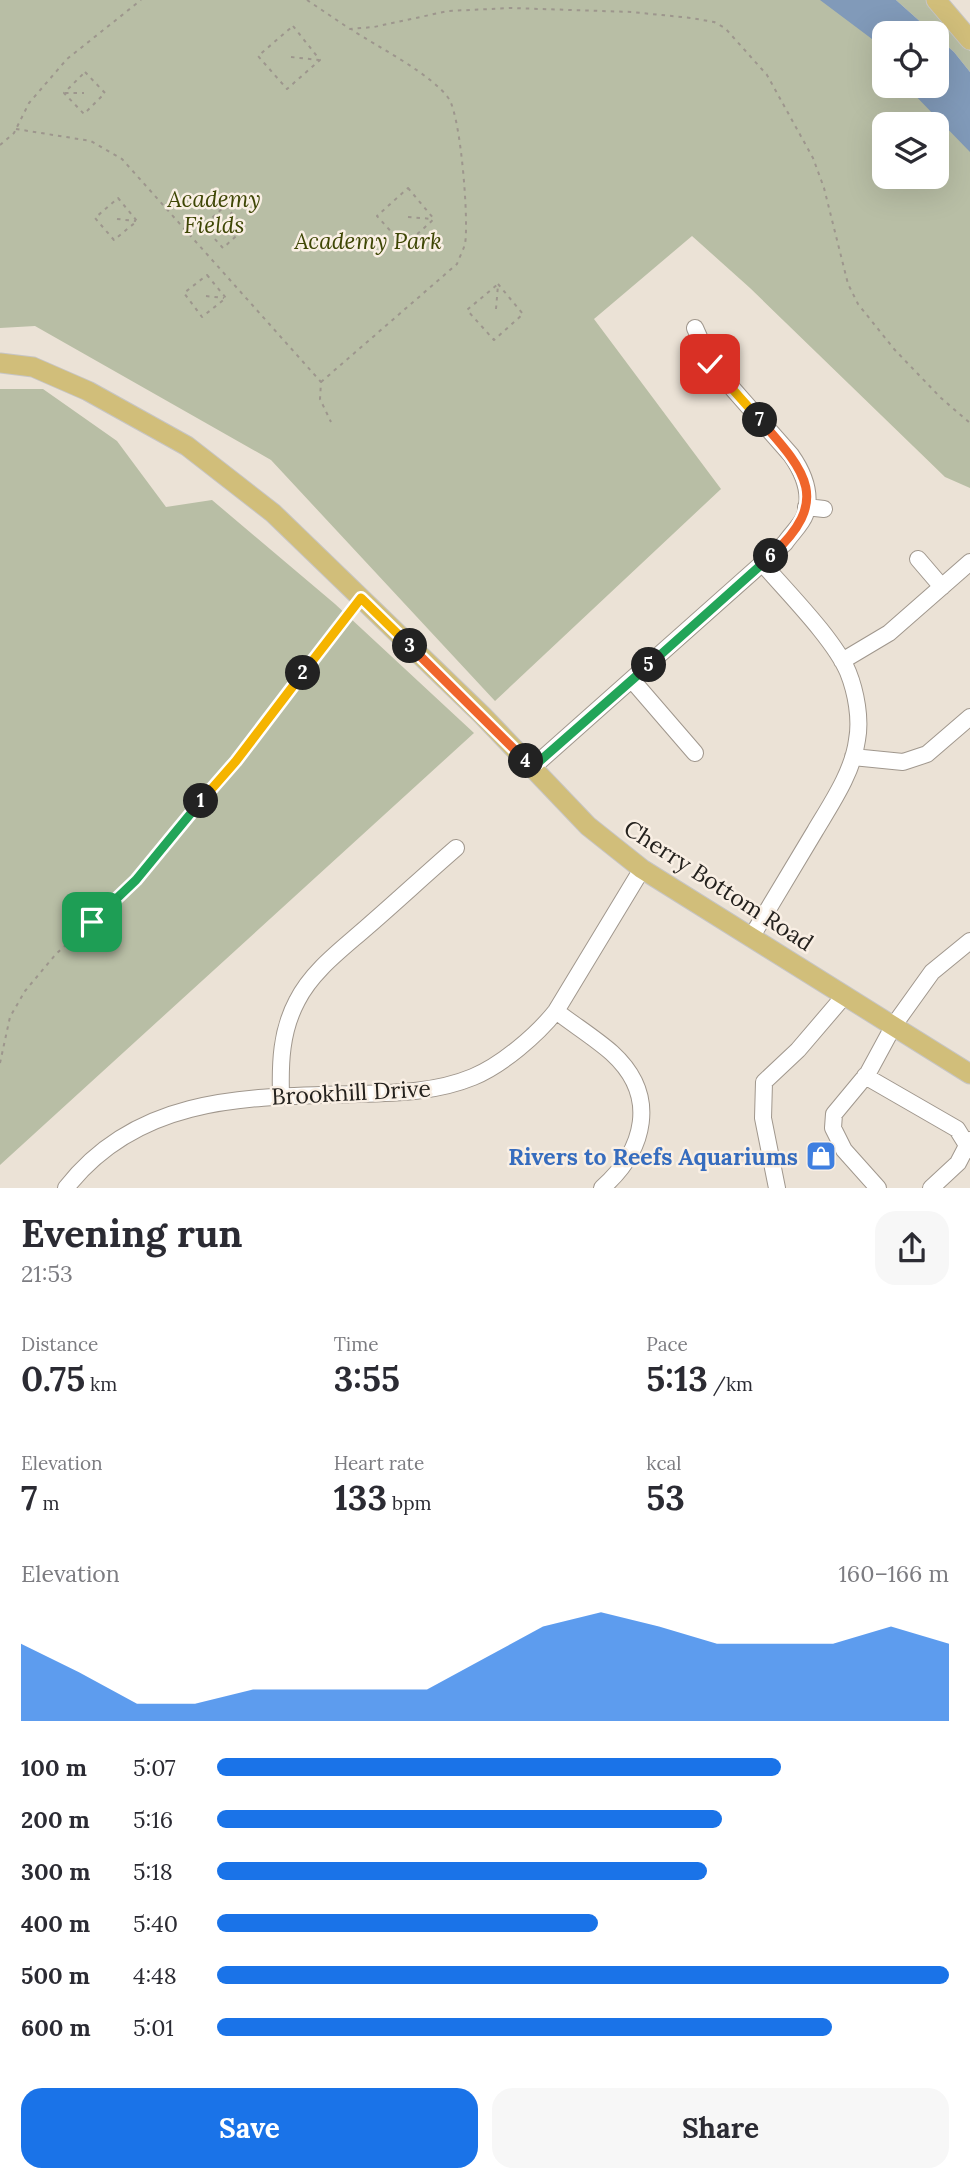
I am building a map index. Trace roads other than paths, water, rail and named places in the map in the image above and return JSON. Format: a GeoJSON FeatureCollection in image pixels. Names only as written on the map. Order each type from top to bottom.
{"type":"FeatureCollection","features":[{"type":"Feature","properties":{"kind":"main road"},"geometry":{"type":"LineString","coordinates":[[936,0],[970,40]]}},
{"type":"Feature","properties":{"kind":"main road","name":"Cherry Bottom Road"},"geometry":{"type":"LineString","coordinates":[[0,363],[33,367],[88,391],[187,446],[273,513],[533,767],[588,826],[642,869],[970,1074]]}},
{"type":"Feature","properties":{"kind":"street"},"geometry":{"type":"LineString","coordinates":[[533,767],[763,564],[785,543],[805,515],[807,493],[800,469],[792,455],[710,364],[695,328]]}},
{"type":"Feature","properties":{"kind":"street"},"geometry":{"type":"LineString","coordinates":[[806,507],[824,509]]}},
{"type":"Feature","properties":{"kind":"street"},"geometry":{"type":"LineString","coordinates":[[918,559],[942,587]]}},
{"type":"Feature","properties":{"kind":"street"},"geometry":{"type":"LineString","coordinates":[[842,660],[889,633],[970,562]]}},
{"type":"Feature","properties":{"kind":"street"},"geometry":{"type":"LineString","coordinates":[[752,936],[836,795],[858,740],[857,706],[849,674],[842,660],[763,564]]}},
{"type":"Feature","properties":{"kind":"street"},"geometry":{"type":"LineString","coordinates":[[632,680],[695,753]]}},
{"type":"Feature","properties":{"kind":"street"},"geometry":{"type":"LineString","coordinates":[[853,757],[903,762],[928,754],[970,717]]}},
{"type":"Feature","properties":{"kind":"street"},"geometry":{"type":"LineString","coordinates":[[281,1096],[280,1065],[285,1033],[297,1001],[309,983],[328,961],[456,848]]}},
{"type":"Feature","properties":{"kind":"street","name":"Brookhill Drive"},"geometry":{"type":"LineString","coordinates":[[66,1188],[84,1167],[124,1135],[149,1122],[197,1106],[281,1096],[404,1093],[474,1077],[513,1052],[556,1011],[642,869]]}},
{"type":"Feature","properties":{"kind":"street"},"geometry":{"type":"LineString","coordinates":[[878,1188],[844,1150],[834,1128],[834,1114],[865,1076],[894,1025],[932,972],[969,942]]}},
{"type":"Feature","properties":{"kind":"street"},"geometry":{"type":"LineString","coordinates":[[777,1188],[763,1118],[764,1082],[798,1050],[845,995]]}},
{"type":"Feature","properties":{"kind":"street"},"geometry":{"type":"LineString","coordinates":[[556,1011],[612,1054],[631,1075],[640,1097],[641,1119],[633,1152],[624,1167],[602,1188]]}},
{"type":"Feature","properties":{"kind":"street"},"geometry":{"type":"LineString","coordinates":[[865,1076],[957,1129],[969,1145],[958,1163],[931,1188]]}},
{"type":"Feature","properties":{"kind":"water"},"geometry":{"type":"Polygon","coordinates":[[[820,0],[896,0],[920,21],[872,21],[872,39],[820,0]]]}},
{"type":"Feature","properties":{"kind":"water"},"geometry":{"type":"Polygon","coordinates":[[[949,48],[970,72],[970,152],[949,130],[949,112],[931,112],[918,98],[949,98],[949,48]]]}},
{"type":"Feature","properties":{"kind":"place","name":"Rivers to Reefs Aquariums"},"geometry":{"type":"Point","coordinates":[821,1156]}},
{"type":"Feature","properties":{"kind":"park label","name":"Academy Fields"},"geometry":{"type":"Point","coordinates":[214,211]}},
{"type":"Feature","properties":{"kind":"park label","name":"Academy Park"},"geometry":{"type":"Point","coordinates":[368,240]}}]}
